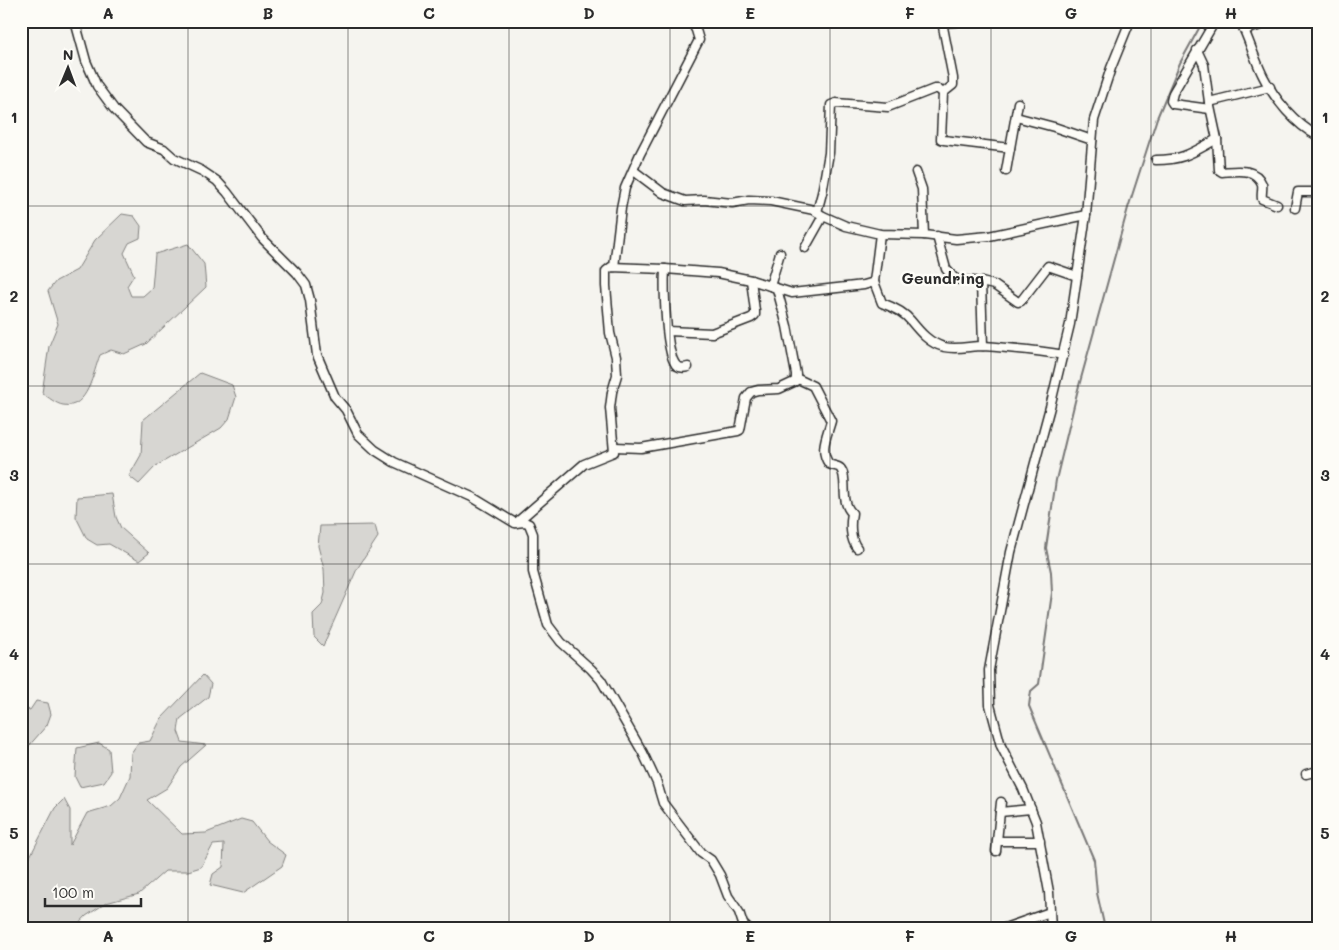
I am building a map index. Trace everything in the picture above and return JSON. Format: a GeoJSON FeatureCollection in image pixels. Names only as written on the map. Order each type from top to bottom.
{"type":"FeatureCollection","features":[{"type":"Feature","properties":{"kind":"street"},"geometry":{"type":"LineString","coordinates":[[74,21],[86,61],[97,86],[114,109],[146,142],[164,149],[174,158],[218,181],[262,238],[297,272],[306,285],[310,300],[317,355],[336,397],[346,410],[358,434],[375,450],[394,462],[472,497],[515,523],[525,522],[529,524],[533,534],[532,572],[548,625],[561,642],[592,668],[601,680],[644,752],[663,803],[701,853],[711,860],[720,875],[728,896],[739,912],[743,924],[748,929]]}},
{"type":"Feature","properties":{"kind":"street"},"geometry":{"type":"LineString","coordinates":[[614,267],[625,188],[640,154],[699,40],[691,21]]}},
{"type":"Feature","properties":{"kind":"street"},"geometry":{"type":"LineString","coordinates":[[964,21],[944,23],[943,27],[953,85],[943,93],[941,138],[944,140],[1010,148]]}},
{"type":"Feature","properties":{"kind":"street"},"geometry":{"type":"LineString","coordinates":[[1051,929],[1048,892],[1040,841],[1031,808],[1001,746],[990,705],[989,670],[1011,552],[1064,355],[1086,215],[1094,120],[1100,98],[1130,21]]}},
{"type":"Feature","properties":{"kind":"street"},"geometry":{"type":"LineString","coordinates":[[1215,21],[1173,93],[1171,101],[1173,104],[1211,104],[1270,88]]}},
{"type":"Feature","properties":{"kind":"street"},"geometry":{"type":"LineString","coordinates":[[1240,21],[1270,88],[1300,126],[1318,136]]}},
{"type":"Feature","properties":{"kind":"street"},"geometry":{"type":"LineString","coordinates":[[1245,30],[1261,25],[1266,21]]}},
{"type":"Feature","properties":{"kind":"street"},"geometry":{"type":"LineString","coordinates":[[1199,48],[1211,104],[1219,170],[1222,172],[1248,171],[1261,182],[1262,200],[1277,205]]}},
{"type":"Feature","properties":{"kind":"street"},"geometry":{"type":"LineString","coordinates":[[806,248],[820,214],[829,153],[831,105],[836,103],[888,107],[934,89],[938,89],[943,93]]}},
{"type":"Feature","properties":{"kind":"street"},"geometry":{"type":"LineString","coordinates":[[1006,171],[1018,103]]}},
{"type":"Feature","properties":{"kind":"street"},"geometry":{"type":"LineString","coordinates":[[1016,117],[1092,140]]}},
{"type":"Feature","properties":{"kind":"street"},"geometry":{"type":"LineString","coordinates":[[1156,160],[1183,158],[1216,139]]}},
{"type":"Feature","properties":{"kind":"street"},"geometry":{"type":"LineString","coordinates":[[634,170],[663,193],[685,201],[704,200],[732,203],[749,200],[771,201],[809,209],[846,226],[880,234],[956,238],[989,236],[1086,215]]}},
{"type":"Feature","properties":{"kind":"street"},"geometry":{"type":"LineString","coordinates":[[916,172],[922,189],[924,235]]}},
{"type":"Feature","properties":{"kind":"street"},"geometry":{"type":"LineString","coordinates":[[1295,208],[1298,192],[1318,192]]}},
{"type":"Feature","properties":{"kind":"street"},"geometry":{"type":"LineString","coordinates":[[880,234],[874,282],[882,303],[894,307],[930,340],[944,347],[982,346],[1032,349],[1064,355]]}},
{"type":"Feature","properties":{"kind":"street"},"geometry":{"type":"LineString","coordinates":[[937,236],[946,269],[955,279],[994,285],[1018,302],[1021,301],[1048,266],[1077,276]]}},
{"type":"Feature","properties":{"kind":"street"},"geometry":{"type":"LineString","coordinates":[[615,447],[641,448],[738,431],[740,430],[746,398],[751,392],[779,389],[796,381],[787,326],[774,288],[780,253]]}},
{"type":"Feature","properties":{"kind":"street"},"geometry":{"type":"LineString","coordinates":[[515,523],[584,464],[614,452],[610,408],[617,370],[610,333],[606,286],[606,271],[608,268],[665,269],[718,273],[751,280],[792,294],[864,285],[874,282]]}},
{"type":"Feature","properties":{"kind":"street"},"geometry":{"type":"LineString","coordinates":[[665,269],[665,307],[675,364],[679,367],[688,367]]}},
{"type":"Feature","properties":{"kind":"street"},"geometry":{"type":"LineString","coordinates":[[668,331],[698,334],[712,333],[751,318],[755,315],[755,310],[751,280]]}},
{"type":"Feature","properties":{"kind":"street"},"geometry":{"type":"LineString","coordinates":[[981,282],[982,346]]}},
{"type":"Feature","properties":{"kind":"street"},"geometry":{"type":"LineString","coordinates":[[796,378],[813,386],[831,421],[824,445],[824,453],[829,464],[838,466],[842,471],[846,503],[852,513],[851,527],[854,545],[857,548]]}},
{"type":"Feature","properties":{"kind":"street"},"geometry":{"type":"LineString","coordinates":[[1306,774],[1318,772]]}},
{"type":"Feature","properties":{"kind":"street"},"geometry":{"type":"LineString","coordinates":[[996,850],[1001,802]]}},
{"type":"Feature","properties":{"kind":"street"},"geometry":{"type":"LineString","coordinates":[[1000,812],[1031,808]]}},
{"type":"Feature","properties":{"kind":"street"},"geometry":{"type":"LineString","coordinates":[[996,841],[1040,841]]}},
{"type":"Feature","properties":{"kind":"street"},"geometry":{"type":"LineString","coordinates":[[1002,929],[1050,912]]}},
{"type":"Feature","properties":{"kind":"shaded area"},"geometry":{"type":"Polygon","coordinates":[[[122,214],[134,216],[141,226],[140,238],[129,243],[124,253],[134,275],[127,286],[131,296],[143,296],[152,288],[155,254],[188,244],[204,264],[206,287],[146,344],[124,354],[111,350],[100,355],[92,380],[84,396],[78,402],[71,405],[63,405],[42,393],[49,346],[58,324],[48,291],[56,281],[77,270],[95,240],[122,214]]]}},
{"type":"Feature","properties":{"kind":"shaded area"},"geometry":{"type":"Polygon","coordinates":[[[200,373],[232,385],[236,397],[229,419],[221,428],[156,466],[139,484],[129,476],[141,455],[143,420],[200,373]]]}},
{"type":"Feature","properties":{"kind":"shaded area"},"geometry":{"type":"Polygon","coordinates":[[[112,494],[116,517],[121,528],[149,553],[139,561],[109,544],[97,545],[87,539],[76,517],[77,497],[112,494]]]}},
{"type":"Feature","properties":{"kind":"shaded area"},"geometry":{"type":"Polygon","coordinates":[[[375,525],[378,537],[357,569],[323,646],[314,637],[313,614],[322,605],[325,593],[324,569],[318,546],[320,526],[375,525]]]}},
{"type":"Feature","properties":{"kind":"shaded area"},"geometry":{"type":"Polygon","coordinates":[[[203,675],[211,684],[208,697],[180,719],[178,731],[182,742],[206,745],[181,767],[167,788],[147,800],[182,834],[206,833],[241,819],[252,822],[267,841],[286,855],[282,866],[243,893],[210,885],[213,874],[223,867],[224,844],[213,845],[201,867],[188,871],[165,871],[139,894],[106,903],[86,916],[74,929],[21,929],[21,871],[55,808],[64,799],[70,810],[70,845],[87,813],[111,806],[120,798],[130,776],[131,753],[138,743],[150,741],[161,719],[203,675]]]}},
{"type":"Feature","properties":{"kind":"shaded area"},"geometry":{"type":"Polygon","coordinates":[[[36,701],[48,703],[51,714],[47,725],[21,755],[21,707],[30,710],[36,701]]]}},
{"type":"Feature","properties":{"kind":"shaded area"},"geometry":{"type":"Polygon","coordinates":[[[99,743],[109,749],[111,772],[104,782],[80,787],[75,777],[77,748],[99,743]]]}},
{"type":"Feature","properties":{"kind":"shaded area"},"geometry":{"type":"Polygon","coordinates":[[[1049,910],[1051,929],[1001,929],[1049,910]]]}},
{"type":"Feature","properties":{"kind":"waterway"},"geometry":{"type":"LineString","coordinates":[[1105,929],[1097,893],[1094,860],[1029,706],[1031,691],[1039,684],[1052,593],[1051,572],[1046,548],[1056,480],[1077,393],[1128,208],[1157,118],[1180,63],[1203,21]]}},
{"type":"Feature","properties":{"kind":"district","name":"Geundring"},"geometry":{"type":"Point","coordinates":[943,278]}}]}
